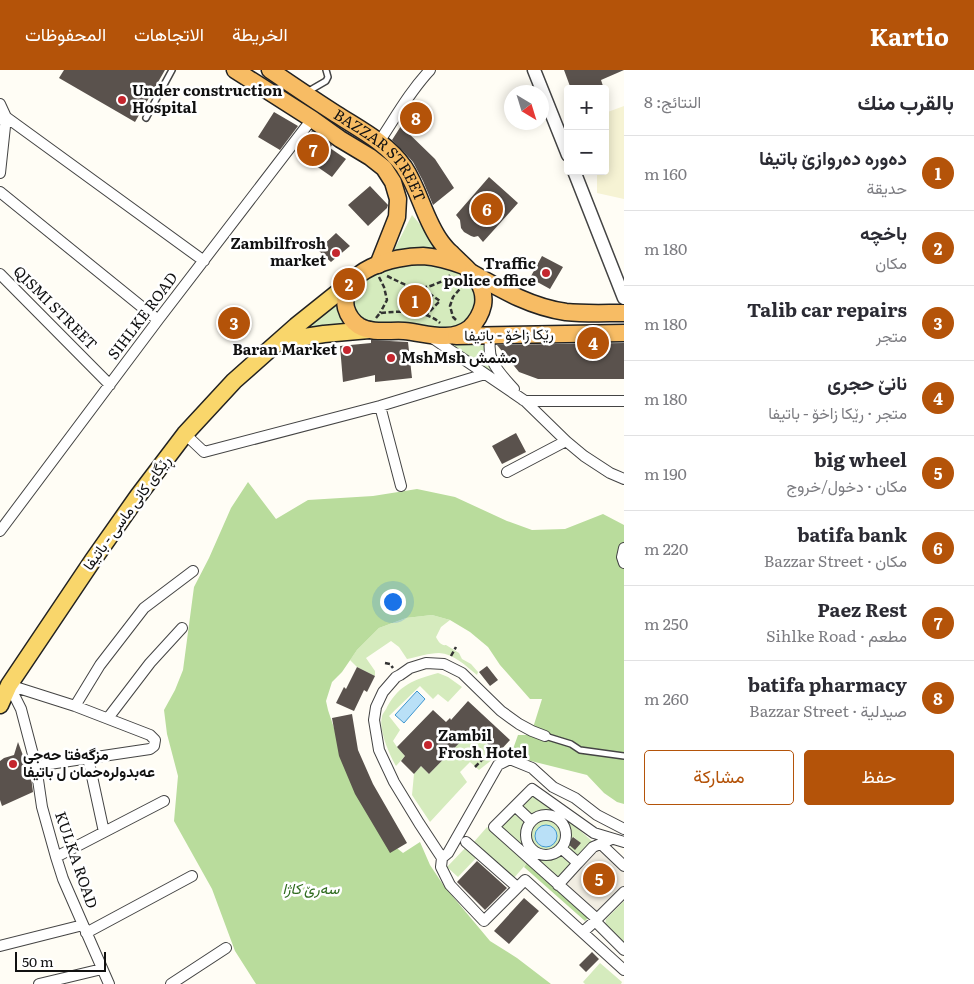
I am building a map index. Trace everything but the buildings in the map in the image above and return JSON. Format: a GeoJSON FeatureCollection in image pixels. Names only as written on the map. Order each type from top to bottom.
{"type":"FeatureCollection","features":[{"type":"Feature","properties":{"kind":"highway","name":"BAZZAR STREET"},"geometry":{"type":"LineString","coordinates":[[235,70],[384,168],[394,182],[398,199],[398,216],[380,270]]}},
{"type":"Feature","properties":{"kind":"highway","name":"BAZZAR STREET"},"geometry":{"type":"LineString","coordinates":[[270,70],[379,142],[397,158],[416,188],[427,218],[437,236],[463,274]]}},
{"type":"Feature","properties":{"kind":"highway"},"geometry":{"type":"LineString","coordinates":[[370,330],[352,320],[347,311],[346,291],[351,282],[366,270],[380,270],[401,258],[426,256],[438,258],[479,282],[483,293],[480,315],[473,325],[464,332],[456,329]]}},
{"type":"Feature","properties":{"kind":"highway","name":"رێکا زاخۆ - باتیفا"},"geometry":{"type":"LineString","coordinates":[[463,274],[543,307],[564,312],[624,313]]}},
{"type":"Feature","properties":{"kind":"highway","name":"رێکا زاخۆ - باتیفا"},"geometry":{"type":"LineString","coordinates":[[370,330],[404,331],[428,335],[456,329],[491,335],[624,333]]}},
{"type":"Feature","properties":{"kind":"main road","name":"ڕێگای کانی ماسی - باتيفا"},"geometry":{"type":"LineString","coordinates":[[0,705],[8,685],[93,560],[185,434],[234,380],[314,311],[351,282]]}},
{"type":"Feature","properties":{"kind":"main road"},"geometry":{"type":"LineString","coordinates":[[279,341],[324,334],[370,330]]}},
{"type":"Feature","properties":{"kind":"street"},"geometry":{"type":"LineString","coordinates":[[534,70],[564,145]]}},
{"type":"Feature","properties":{"kind":"street"},"geometry":{"type":"LineString","coordinates":[[379,142],[425,72]]}},
{"type":"Feature","properties":{"kind":"street"},"geometry":{"type":"LineString","coordinates":[[0,104],[3,118],[0,173]]}},
{"type":"Feature","properties":{"kind":"street"},"geometry":{"type":"LineString","coordinates":[[3,118],[204,261]]}},
{"type":"Feature","properties":{"kind":"street","name":"SIHLKE ROAD"},"geometry":{"type":"LineString","coordinates":[[0,531],[312,119]]}},
{"type":"Feature","properties":{"kind":"street"},"geometry":{"type":"LineString","coordinates":[[576,175],[624,298]]}},
{"type":"Feature","properties":{"kind":"street"},"geometry":{"type":"LineString","coordinates":[[0,192],[158,320]]}},
{"type":"Feature","properties":{"kind":"street","name":"QISMI STREET"},"geometry":{"type":"LineString","coordinates":[[0,274],[110,385]]}},
{"type":"Feature","properties":{"kind":"street"},"geometry":{"type":"LineString","coordinates":[[428,335],[525,401],[624,401]]}},
{"type":"Feature","properties":{"kind":"street"},"geometry":{"type":"LineString","coordinates":[[491,335],[489,352],[496,369],[525,401],[584,456],[610,473],[624,479]]}},
{"type":"Feature","properties":{"kind":"street"},"geometry":{"type":"LineString","coordinates":[[185,434],[204,452],[380,406],[485,374]]}},
{"type":"Feature","properties":{"kind":"street"},"geometry":{"type":"LineString","coordinates":[[380,406],[401,486]]}},
{"type":"Feature","properties":{"kind":"street"},"geometry":{"type":"LineString","coordinates":[[506,472],[566,441]]}},
{"type":"Feature","properties":{"kind":"street"},"geometry":{"type":"LineString","coordinates":[[624,548],[622,557],[624,563]]}},
{"type":"Feature","properties":{"kind":"street"},"geometry":{"type":"LineString","coordinates":[[76,706],[100,665],[144,608],[193,571]]}},
{"type":"Feature","properties":{"kind":"street"},"geometry":{"type":"LineString","coordinates":[[108,718],[150,663],[182,628]]}},
{"type":"Feature","properties":{"kind":"street"},"geometry":{"type":"LineString","coordinates":[[545,736],[519,724],[501,711],[462,673],[444,664],[426,663],[410,668],[396,677],[383,692],[376,707],[374,720],[379,750],[394,782],[442,858],[441,868],[450,885],[484,921],[525,880],[624,970]]}},
{"type":"Feature","properties":{"kind":"street"},"geometry":{"type":"LineString","coordinates":[[8,685],[76,706],[150,735],[155,740],[154,746],[150,749],[36,766]]}},
{"type":"Feature","properties":{"kind":"street","name":"KULKA ROAD"},"geometry":{"type":"LineString","coordinates":[[8,685],[20,709],[36,766],[42,807],[63,879],[109,984]]}},
{"type":"Feature","properties":{"kind":"street"},"geometry":{"type":"LineString","coordinates":[[88,758],[104,832]]}},
{"type":"Feature","properties":{"kind":"street"},"geometry":{"type":"LineString","coordinates":[[442,858],[448,853],[498,765],[510,759],[532,768],[553,787],[575,798],[597,815],[624,829]]}},
{"type":"Feature","properties":{"kind":"street"},"geometry":{"type":"LineString","coordinates":[[624,842],[594,833],[562,817],[532,789],[494,827],[529,853],[558,885],[596,920],[624,950]]}},
{"type":"Feature","properties":{"kind":"street"},"geometry":{"type":"LineString","coordinates":[[56,857],[164,801]]}},
{"type":"Feature","properties":{"kind":"street"},"geometry":{"type":"LineString","coordinates":[[515,806],[531,821]]}},
{"type":"Feature","properties":{"kind":"street"},"geometry":{"type":"LineString","coordinates":[[529,853],[526,832],[531,821],[538,816],[544,815],[562,817]]}},
{"type":"Feature","properties":{"kind":"street"},"geometry":{"type":"LineString","coordinates":[[529,853],[550,855],[561,848],[566,836],[562,817]]}},
{"type":"Feature","properties":{"kind":"street"},"geometry":{"type":"LineString","coordinates":[[558,885],[593,847],[612,839]]}},
{"type":"Feature","properties":{"kind":"street"},"geometry":{"type":"LineString","coordinates":[[466,842],[517,887]]}},
{"type":"Feature","properties":{"kind":"street"},"geometry":{"type":"LineString","coordinates":[[601,844],[624,866]]}},
{"type":"Feature","properties":{"kind":"street"},"geometry":{"type":"LineString","coordinates":[[561,848],[578,863]]}},
{"type":"Feature","properties":{"kind":"street"},"geometry":{"type":"LineString","coordinates":[[0,946],[84,929],[192,876]]}},
{"type":"Feature","properties":{"kind":"street"},"geometry":{"type":"LineString","coordinates":[[583,932],[624,892]]}},
{"type":"Feature","properties":{"kind":"street"},"geometry":{"type":"LineString","coordinates":[[171,984],[226,948]]}},
{"type":"Feature","properties":{"kind":"street"},"geometry":{"type":"LineString","coordinates":[[39,984],[102,969]]}},
{"type":"Feature","properties":{"kind":"lane"},"geometry":{"type":"LineString","coordinates":[[146,118],[172,70]]}},
{"type":"Feature","properties":{"kind":"lane"},"geometry":{"type":"LineString","coordinates":[[304,93],[326,81],[328,77],[326,70]]}},
{"type":"Feature","properties":{"kind":"lane"},"geometry":{"type":"LineString","coordinates":[[545,736],[570,744],[580,750],[624,756]]}},
{"type":"Feature","properties":{"kind":"path"},"geometry":{"type":"LineString","coordinates":[[380,270],[407,286],[423,289],[440,301],[426,315],[406,302],[423,289],[463,274],[461,286],[450,306],[456,329]]}},
{"type":"Feature","properties":{"kind":"path"},"geometry":{"type":"LineString","coordinates":[[380,270],[387,300],[380,313]]}},
{"type":"Feature","properties":{"kind":"path"},"geometry":{"type":"LineString","coordinates":[[475,766],[493,749]]}},
{"type":"Feature","properties":{"kind":"shaded area"},"geometry":{"type":"Polygon","coordinates":[[[624,106],[624,199],[597,193],[597,175],[609,175],[609,112],[624,106]]]}},
{"type":"Feature","properties":{"kind":"shaded area"},"geometry":{"type":"Polygon","coordinates":[[[601,850],[624,872],[624,887],[597,915],[564,883],[596,851],[601,850]]]}},
{"type":"Feature","properties":{"kind":"green space"},"geometry":{"type":"Polygon","coordinates":[[[412,215],[445,253],[392,254],[412,215]]]}},
{"type":"Feature","properties":{"kind":"green space"},"geometry":{"type":"Polygon","coordinates":[[[410,262],[456,268],[470,280],[478,293],[472,320],[448,331],[371,324],[359,317],[353,307],[352,296],[362,281],[377,271],[410,262]]]}},
{"type":"Feature","properties":{"kind":"green space"},"geometry":{"type":"Polygon","coordinates":[[[339,296],[348,324],[299,330],[339,296]]]}},
{"type":"Feature","properties":{"kind":"green space"},"geometry":{"type":"Polygon","coordinates":[[[484,340],[486,360],[492,371],[478,364],[446,341],[484,340]]]}},
{"type":"Feature","properties":{"kind":"green space","name":"سەرێ کاژا"},"geometry":{"type":"Polygon","coordinates":[[[248,482],[276,519],[308,500],[373,496],[417,489],[455,497],[507,521],[532,530],[565,529],[603,514],[624,525],[624,804],[617,802],[604,793],[587,775],[527,760],[513,749],[518,735],[534,735],[532,731],[542,699],[530,699],[500,665],[488,647],[470,632],[450,620],[432,615],[406,618],[379,628],[357,650],[342,672],[332,682],[326,701],[344,758],[393,845],[403,853],[420,842],[430,865],[444,886],[490,941],[517,958],[551,984],[256,984],[235,951],[212,889],[174,821],[178,776],[167,734],[164,710],[183,670],[194,587],[231,508],[248,482]]]}},
{"type":"Feature","properties":{"kind":"green space"},"geometry":{"type":"Polygon","coordinates":[[[432,615],[450,620],[441,627],[436,637],[441,644],[459,653],[462,659],[471,664],[478,672],[477,675],[459,661],[444,654],[431,654],[407,659],[399,647],[391,641],[366,658],[375,671],[375,676],[357,667],[350,660],[357,650],[379,628],[406,618],[432,615]]]}},
{"type":"Feature","properties":{"kind":"green space"},"geometry":{"type":"Polygon","coordinates":[[[438,673],[448,677],[462,687],[448,702],[438,694],[433,699],[420,686],[389,716],[400,730],[393,741],[405,756],[396,766],[383,735],[381,722],[383,715],[392,699],[408,684],[438,673]]]}},
{"type":"Feature","properties":{"kind":"green space"},"geometry":{"type":"Polygon","coordinates":[[[459,727],[475,732],[498,753],[479,770],[470,762],[460,772],[467,782],[430,822],[412,795],[414,774],[421,766],[429,774],[460,742],[459,727]]]}},
{"type":"Feature","properties":{"kind":"green space"},"geometry":{"type":"Polygon","coordinates":[[[532,794],[559,814],[544,811],[532,815],[520,806],[532,794]]]}},
{"type":"Feature","properties":{"kind":"green space"},"geometry":{"type":"Polygon","coordinates":[[[514,813],[525,824],[522,833],[525,848],[522,848],[502,830],[501,826],[514,813]]]}},
{"type":"Feature","properties":{"kind":"green space"},"geometry":{"type":"Polygon","coordinates":[[[567,819],[593,842],[578,857],[566,847],[567,844],[575,849],[580,843],[574,837],[570,841],[565,821],[567,819]]]}},
{"type":"Feature","properties":{"kind":"green space"},"geometry":{"type":"Polygon","coordinates":[[[546,820],[557,824],[561,835],[557,846],[546,850],[535,846],[531,835],[535,824],[546,820]]]}},
{"type":"Feature","properties":{"kind":"green space"},"geometry":{"type":"Polygon","coordinates":[[[487,827],[527,863],[513,879],[473,843],[487,827]]]}},
{"type":"Feature","properties":{"kind":"green space"},"geometry":{"type":"Polygon","coordinates":[[[467,846],[478,856],[458,877],[447,867],[467,846]]]}},
{"type":"Feature","properties":{"kind":"green space"},"geometry":{"type":"Polygon","coordinates":[[[559,855],[572,864],[559,879],[533,857],[544,859],[559,855]]]}},
{"type":"Feature","properties":{"kind":"green space"},"geometry":{"type":"Polygon","coordinates":[[[527,863],[589,917],[585,921],[524,867],[527,863]]]}},
{"type":"Feature","properties":{"kind":"green space"},"geometry":{"type":"Polygon","coordinates":[[[624,901],[624,943],[605,925],[606,919],[624,901]]]}},
{"type":"Feature","properties":{"kind":"green space"},"geometry":{"type":"Polygon","coordinates":[[[600,963],[622,982],[621,984],[585,984],[583,982],[600,963]]]}},
{"type":"Feature","properties":{"kind":"water"},"geometry":{"type":"Polygon","coordinates":[[[417,691],[425,699],[404,723],[395,715],[417,691]]]}},
{"type":"Feature","properties":{"kind":"water"},"geometry":{"type":"Polygon","coordinates":[[[546,825],[554,828],[557,836],[554,844],[546,847],[538,844],[535,836],[538,828],[546,825]]]}},
{"type":"Feature","properties":{"kind":"place","name":"Under construction Hospital"},"geometry":{"type":"Point","coordinates":[122,100]}},
{"type":"Feature","properties":{"kind":"place","name":"batifa pharmacy"},"geometry":{"type":"Point","coordinates":[416,118]}},
{"type":"Feature","properties":{"kind":"place","name":"Paez Rest"},"geometry":{"type":"Point","coordinates":[313,150]}},
{"type":"Feature","properties":{"kind":"place","name":"batifa bank"},"geometry":{"type":"Point","coordinates":[487,209]}},
{"type":"Feature","properties":{"kind":"place","name":"Zambilfrosh market"},"geometry":{"type":"Point","coordinates":[336,253]}},
{"type":"Feature","properties":{"kind":"place","name":"Traffic police office"},"geometry":{"type":"Point","coordinates":[546,273]}},
{"type":"Feature","properties":{"kind":"place","name":"باخچە"},"geometry":{"type":"Point","coordinates":[349,284]}},
{"type":"Feature","properties":{"kind":"place","name":"ده‌وره‌ ده‌روازێ باتيفا"},"geometry":{"type":"Point","coordinates":[415,301]}},
{"type":"Feature","properties":{"kind":"place","name":"Talib car repairs"},"geometry":{"type":"Point","coordinates":[234,323]}},
{"type":"Feature","properties":{"kind":"place","name":"نانێ حجری"},"geometry":{"type":"Point","coordinates":[593,343]}},
{"type":"Feature","properties":{"kind":"place","name":"Baran Market"},"geometry":{"type":"Point","coordinates":[347,350]}},
{"type":"Feature","properties":{"kind":"place","name":"MshMsh مشمش"},"geometry":{"type":"Point","coordinates":[391,358]}},
{"type":"Feature","properties":{"kind":"place","name":"Zambil Frosh Hotel"},"geometry":{"type":"Point","coordinates":[428,745]}},
{"type":"Feature","properties":{"kind":"place","name":"مزگەفتا حەجی عەبدولرەحمان ل باتیفا"},"geometry":{"type":"Point","coordinates":[13,764]}},
{"type":"Feature","properties":{"kind":"place","name":"big wheel"},"geometry":{"type":"Point","coordinates":[599,879]}}]}
